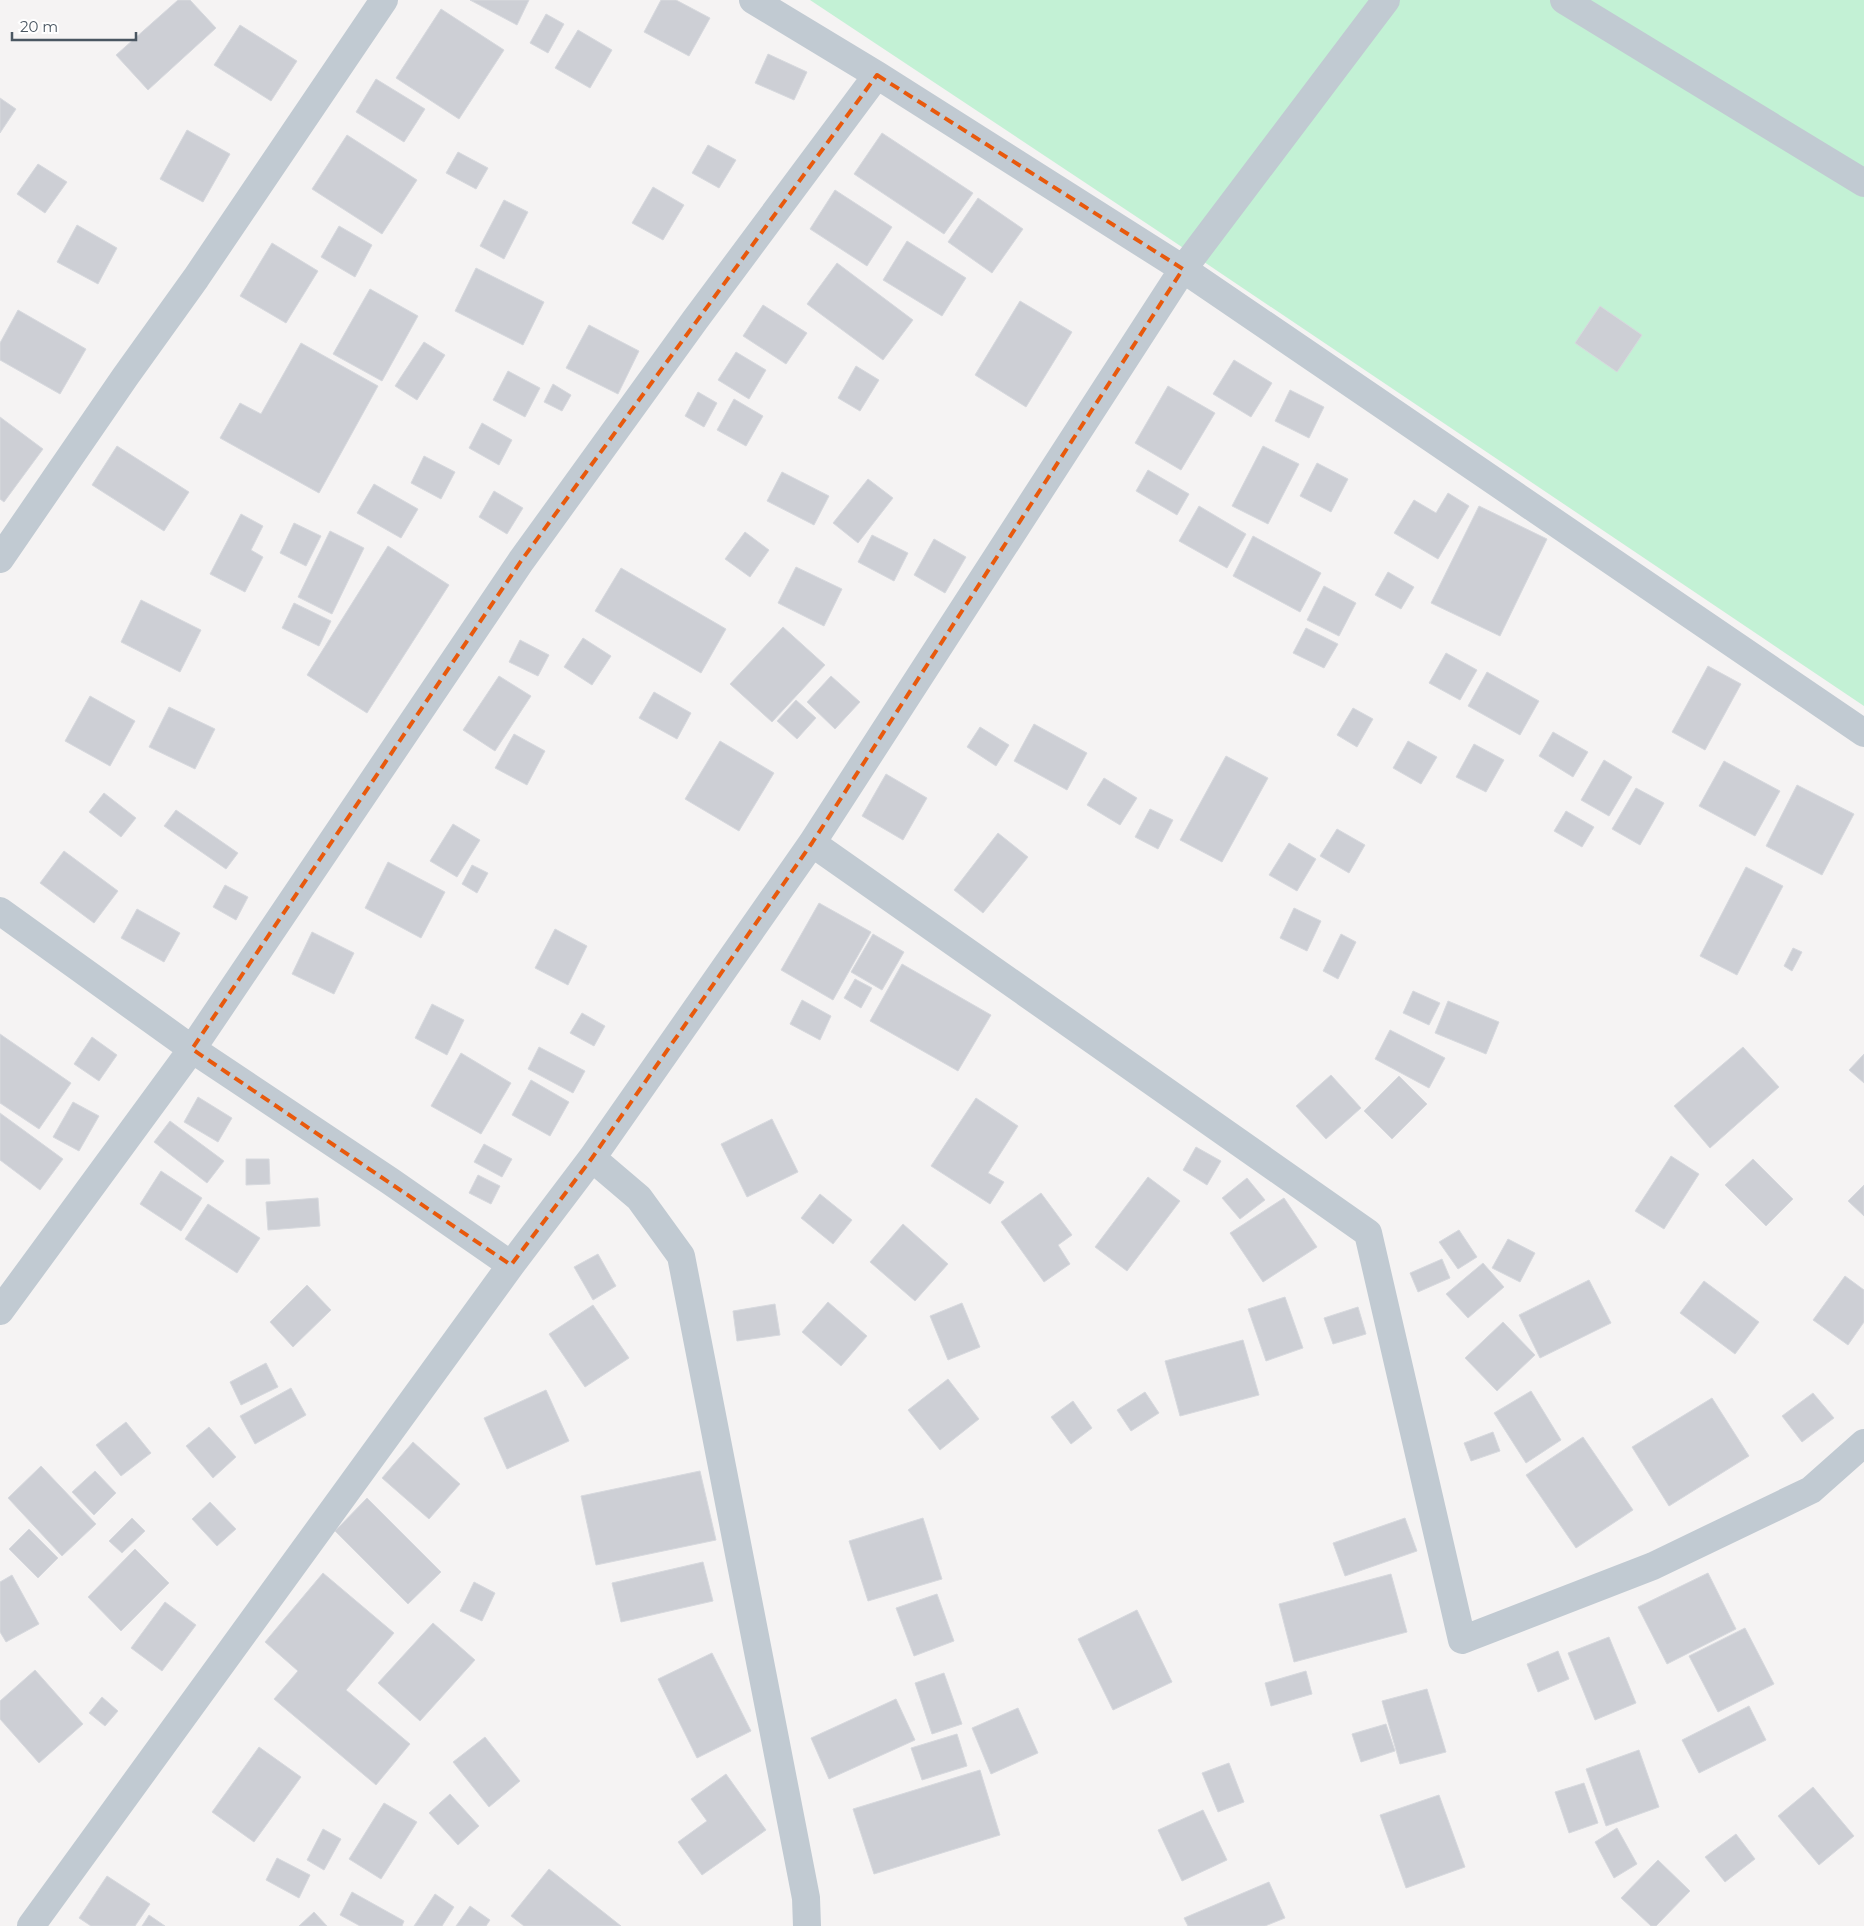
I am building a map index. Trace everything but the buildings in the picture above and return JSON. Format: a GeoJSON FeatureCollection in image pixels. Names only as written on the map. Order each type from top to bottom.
{"type":"FeatureCollection","features":[{"type":"Feature","properties":{"kind":"street"},"geometry":{"type":"LineString","coordinates":[[0,559],[125,377],[196,278],[384,0]]}},
{"type":"Feature","properties":{"kind":"street"},"geometry":{"type":"LineString","coordinates":[[753,0],[877,75],[1183,269],[1864,733]]}},
{"type":"Feature","properties":{"kind":"street"},"geometry":{"type":"LineString","coordinates":[[31,1926],[511,1265],[592,1158],[812,842],[1183,269],[1386,0]]}},
{"type":"Feature","properties":{"kind":"street"},"geometry":{"type":"LineString","coordinates":[[1564,0],[1864,183]]}},
{"type":"Feature","properties":{"kind":"street"},"geometry":{"type":"LineString","coordinates":[[0,1311],[192,1049],[521,561],[695,320],[877,75]]}},
{"type":"Feature","properties":{"kind":"street"},"geometry":{"type":"LineString","coordinates":[[812,842],[1368,1233],[1462,1640],[1653,1566],[1811,1490],[1864,1442]]}},
{"type":"Feature","properties":{"kind":"street"},"geometry":{"type":"LineString","coordinates":[[0,911],[192,1049],[390,1181],[511,1265]]}},
{"type":"Feature","properties":{"kind":"street"},"geometry":{"type":"LineString","coordinates":[[592,1158],[639,1198],[681,1256],[806,1898],[808,1926]]}},
{"type":"Feature","properties":{"kind":"highlighted area"},"geometry":{"type":"Polygon","coordinates":[[[877,75],[1183,269],[812,843],[592,1158],[511,1265],[192,1049],[521,561],[877,75]]]}},
{"type":"Feature","properties":{"kind":"green space"},"geometry":{"type":"Polygon","coordinates":[[[810,0],[1864,0],[1864,706],[1167,237],[810,0]]]}}]}
